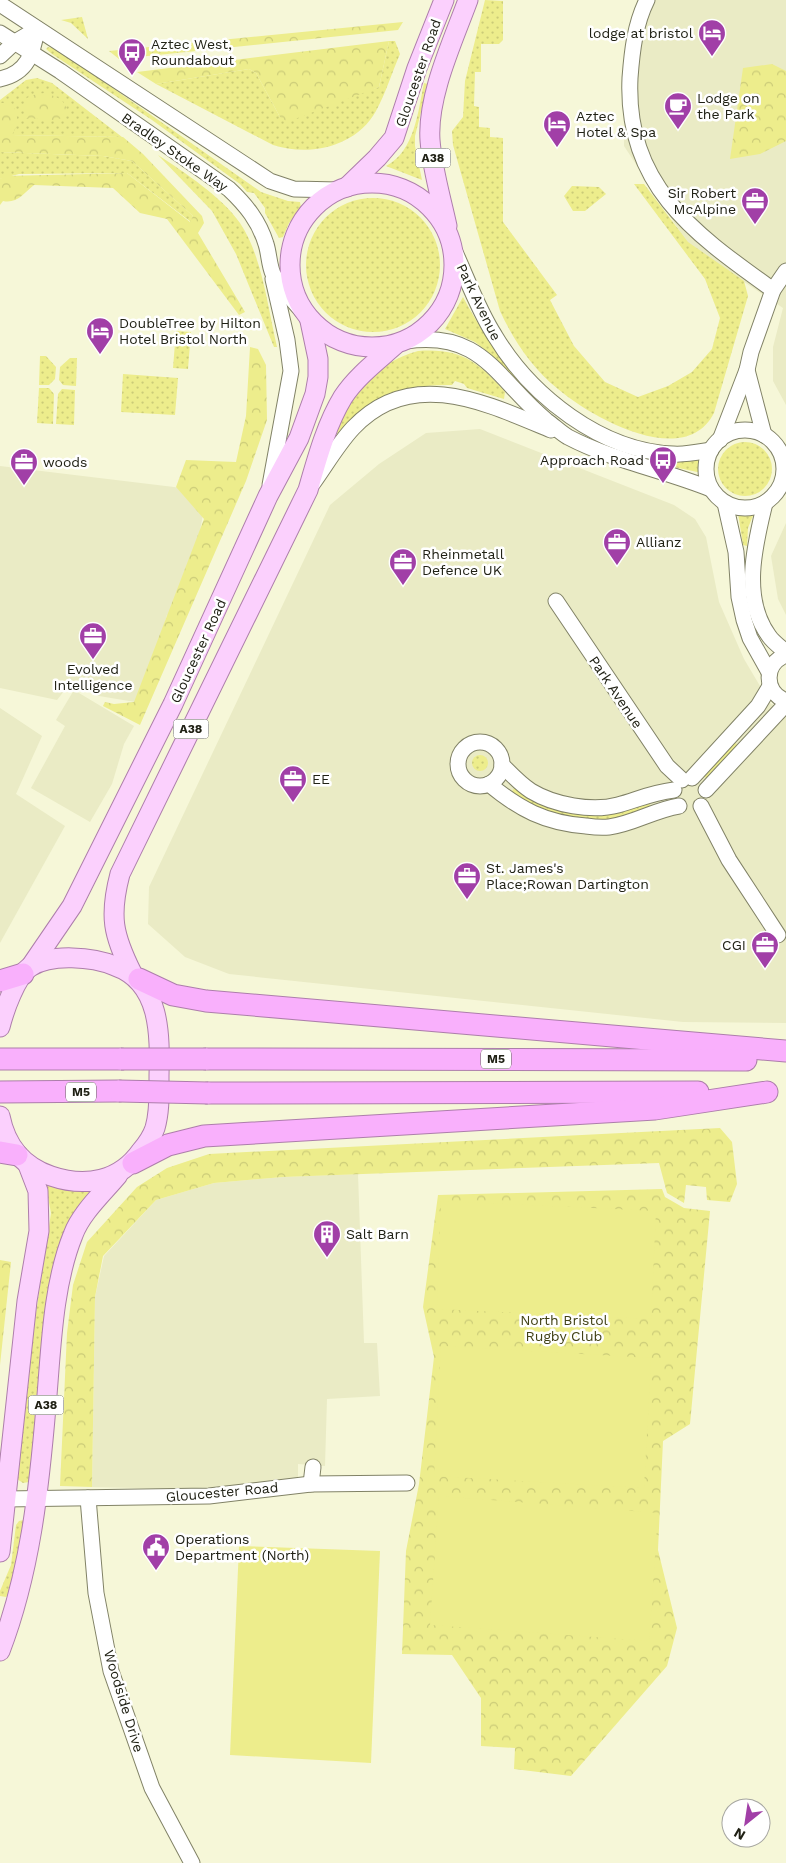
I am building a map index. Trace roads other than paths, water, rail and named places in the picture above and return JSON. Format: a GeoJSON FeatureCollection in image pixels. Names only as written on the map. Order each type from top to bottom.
{"type":"FeatureCollection","features":[{"type":"Feature","properties":{"kind":"highway"},"geometry":{"type":"LineString","coordinates":[[0,981],[27,970]]}},
{"type":"Feature","properties":{"kind":"highway"},"geometry":{"type":"LineString","coordinates":[[135,976],[172,995],[206,1001],[786,1050]]}},
{"type":"Feature","properties":{"kind":"highway","name":"M5"},"geometry":{"type":"LineString","coordinates":[[0,1059],[786,1060]]}},
{"type":"Feature","properties":{"kind":"highway","name":"M5"},"geometry":{"type":"LineString","coordinates":[[0,1092],[776,1092]]}},
{"type":"Feature","properties":{"kind":"highway","name":"M5"},"geometry":{"type":"LineString","coordinates":[[126,1168],[168,1145],[212,1135],[655,1109],[776,1092]]}},
{"type":"Feature","properties":{"kind":"main road","name":"Gloucester Road"},"geometry":{"type":"LineString","coordinates":[[342,188],[378,158],[394,138],[403,117],[417,68],[444,0]]}},
{"type":"Feature","properties":{"kind":"main road","name":"Gloucester Road"},"geometry":{"type":"LineString","coordinates":[[452,242],[431,152],[431,121],[440,80],[468,0]]}},
{"type":"Feature","properties":{"kind":"main road"},"geometry":{"type":"LineString","coordinates":[[372,182],[394,186],[410,192],[439,216],[452,242],[455,269],[446,300],[429,325],[400,343],[375,348],[358,347],[339,341],[306,316],[294,293],[291,267],[296,231],[314,207],[342,188],[372,182]]}},
{"type":"Feature","properties":{"kind":"main road","name":"Gloucester Road"},"geometry":{"type":"LineString","coordinates":[[0,1027],[8,1002],[27,970],[72,906],[181,688],[268,496],[299,438],[315,394],[318,359],[306,316]]}},
{"type":"Feature","properties":{"kind":"main road","name":"Gloucester Road"},"geometry":{"type":"LineString","coordinates":[[126,1168],[154,1130],[158,1112],[160,1040],[158,1021],[149,994],[125,959],[113,921],[113,902],[120,874],[308,490],[324,438],[343,397],[363,374],[400,343]]}},
{"type":"Feature","properties":{"kind":"main road"},"geometry":{"type":"LineString","coordinates":[[27,970],[54,960],[85,957],[99,960],[135,976]]}},
{"type":"Feature","properties":{"kind":"main road"},"geometry":{"type":"LineString","coordinates":[[0,1116],[2,1127],[15,1157],[51,1176],[75,1182],[96,1182],[126,1168]]}},
{"type":"Feature","properties":{"kind":"main road","name":"A38"},"geometry":{"type":"LineString","coordinates":[[0,1552],[28,1302],[39,1231],[38,1191],[15,1157]]}},
{"type":"Feature","properties":{"kind":"main road","name":"A38"},"geometry":{"type":"LineString","coordinates":[[0,1651],[24,1577],[37,1499],[55,1301],[73,1234],[95,1202],[126,1168]]}},
{"type":"Feature","properties":{"kind":"street"},"geometry":{"type":"LineString","coordinates":[[647,0],[632,48],[630,96],[633,121],[647,169],[673,209],[694,230],[721,253],[774,290]]}},
{"type":"Feature","properties":{"kind":"street","name":"Bradley Stoke Way"},"geometry":{"type":"LineString","coordinates":[[0,4],[270,181],[294,189],[342,188]]}},
{"type":"Feature","properties":{"kind":"street"},"geometry":{"type":"LineString","coordinates":[[0,56],[15,42],[37,29]]}},
{"type":"Feature","properties":{"kind":"street"},"geometry":{"type":"LineString","coordinates":[[0,79],[8,77],[30,60],[33,54],[37,29]]}},
{"type":"Feature","properties":{"kind":"street","name":"Bradley Stoke Way"},"geometry":{"type":"LineString","coordinates":[[0,33],[229,189],[242,201],[260,228],[266,244],[272,272],[281,287],[306,316]]}},
{"type":"Feature","properties":{"kind":"street","name":"Park Avenue"},"geometry":{"type":"LineString","coordinates":[[452,242],[486,321],[510,361],[530,384],[562,411],[593,430],[639,449],[674,454],[715,445]]}},
{"type":"Feature","properties":{"kind":"street"},"geometry":{"type":"LineString","coordinates":[[715,445],[733,432],[748,430],[764,435],[773,442],[780,452],[784,464],[783,481],[776,493],[765,503],[752,508],[738,508],[725,503],[711,489],[707,476],[707,463],[747,370],[751,352],[774,290],[786,271]]}},
{"type":"Feature","properties":{"kind":"street"},"geometry":{"type":"LineString","coordinates":[[268,496],[291,371],[287,340],[272,272]]}},
{"type":"Feature","properties":{"kind":"street","name":"Park Avenue"},"geometry":{"type":"LineString","coordinates":[[400,343],[425,338],[442,340],[472,350],[484,357],[518,396],[566,436],[603,454],[711,489]]}},
{"type":"Feature","properties":{"kind":"street"},"geometry":{"type":"LineString","coordinates":[[747,370],[764,435]]}},
{"type":"Feature","properties":{"kind":"street"},"geometry":{"type":"LineString","coordinates":[[308,490],[352,428],[380,406],[408,395],[456,395],[490,405],[566,436]]}},
{"type":"Feature","properties":{"kind":"street"},"geometry":{"type":"LineString","coordinates":[[706,790],[786,703],[775,694],[744,620],[739,596],[736,552],[725,503]]}},
{"type":"Feature","properties":{"kind":"street"},"geometry":{"type":"LineString","coordinates":[[502,765],[497,778],[489,784],[478,786],[465,780],[458,766],[461,752],[473,743],[488,743],[498,752],[502,765],[532,792],[575,805],[604,807],[617,805],[682,782],[700,782],[706,790],[706,796],[701,806],[687,811],[678,806],[674,799],[682,782],[758,706],[770,679],[773,664],[786,653],[770,637],[760,620],[755,602],[754,550],[765,503]]}},
{"type":"Feature","properties":{"kind":"street","name":"Park Avenue"},"geometry":{"type":"LineString","coordinates":[[556,601],[667,766],[682,782]]}},
{"type":"Feature","properties":{"kind":"street"},"geometry":{"type":"LineString","coordinates":[[489,784],[535,816],[571,825],[608,828],[634,821],[663,809],[678,806]]}},
{"type":"Feature","properties":{"kind":"street"},"geometry":{"type":"LineString","coordinates":[[701,806],[729,860],[778,935]]}},
{"type":"Feature","properties":{"kind":"street"},"geometry":{"type":"LineString","coordinates":[[311,1484],[313,1467]]}},
{"type":"Feature","properties":{"kind":"street","name":"Gloucester Road"},"geometry":{"type":"LineString","coordinates":[[6,1499],[209,1496],[311,1484],[406,1483]]}},
{"type":"Feature","properties":{"kind":"street","name":"Woodside Drive"},"geometry":{"type":"LineString","coordinates":[[88,1498],[96,1593],[111,1671],[152,1788],[192,1863]]}},
{"type":"Feature","properties":{"kind":"place","name":"lodge at bristol"},"geometry":{"type":"Point","coordinates":[712,57]}},
{"type":"Feature","properties":{"kind":"place","name":"Aztec West, Roundabout"},"geometry":{"type":"Point","coordinates":[132,76]}},
{"type":"Feature","properties":{"kind":"place","name":"Lodge on the Park"},"geometry":{"type":"Point","coordinates":[678,130]}},
{"type":"Feature","properties":{"kind":"place","name":"Aztec Hotel & Spa"},"geometry":{"type":"Point","coordinates":[557,148]}},
{"type":"Feature","properties":{"kind":"place","name":"Sir Robert McAlpine"},"geometry":{"type":"Point","coordinates":[755,225]}},
{"type":"Feature","properties":{"kind":"place","name":"DoubleTree by Hilton Hotel Bristol North"},"geometry":{"type":"Point","coordinates":[100,355]}},
{"type":"Feature","properties":{"kind":"place","name":"Approach Road"},"geometry":{"type":"Point","coordinates":[663,484]}},
{"type":"Feature","properties":{"kind":"place","name":"woods"},"geometry":{"type":"Point","coordinates":[24,486]}},
{"type":"Feature","properties":{"kind":"place","name":"Allianz"},"geometry":{"type":"Point","coordinates":[617,566]}},
{"type":"Feature","properties":{"kind":"place","name":"Rheinmetall Defence UK"},"geometry":{"type":"Point","coordinates":[403,586]}},
{"type":"Feature","properties":{"kind":"place","name":"Evolved Intelligence"},"geometry":{"type":"Point","coordinates":[93,660]}},
{"type":"Feature","properties":{"kind":"place","name":"EE"},"geometry":{"type":"Point","coordinates":[293,803]}},
{"type":"Feature","properties":{"kind":"place","name":"St. James's Place;Rowan Dartington"},"geometry":{"type":"Point","coordinates":[467,900]}},
{"type":"Feature","properties":{"kind":"place","name":"CGI"},"geometry":{"type":"Point","coordinates":[765,969]}},
{"type":"Feature","properties":{"kind":"place","name":"Salt Barn"},"geometry":{"type":"Point","coordinates":[327,1258]}},
{"type":"Feature","properties":{"kind":"place","name":"Operations Department (North)"},"geometry":{"type":"Point","coordinates":[156,1571]}},
{"type":"Feature","properties":{"kind":"park label","name":"North Bristol Rugby Club"},"geometry":{"type":"Point","coordinates":[564,1328]}}]}
